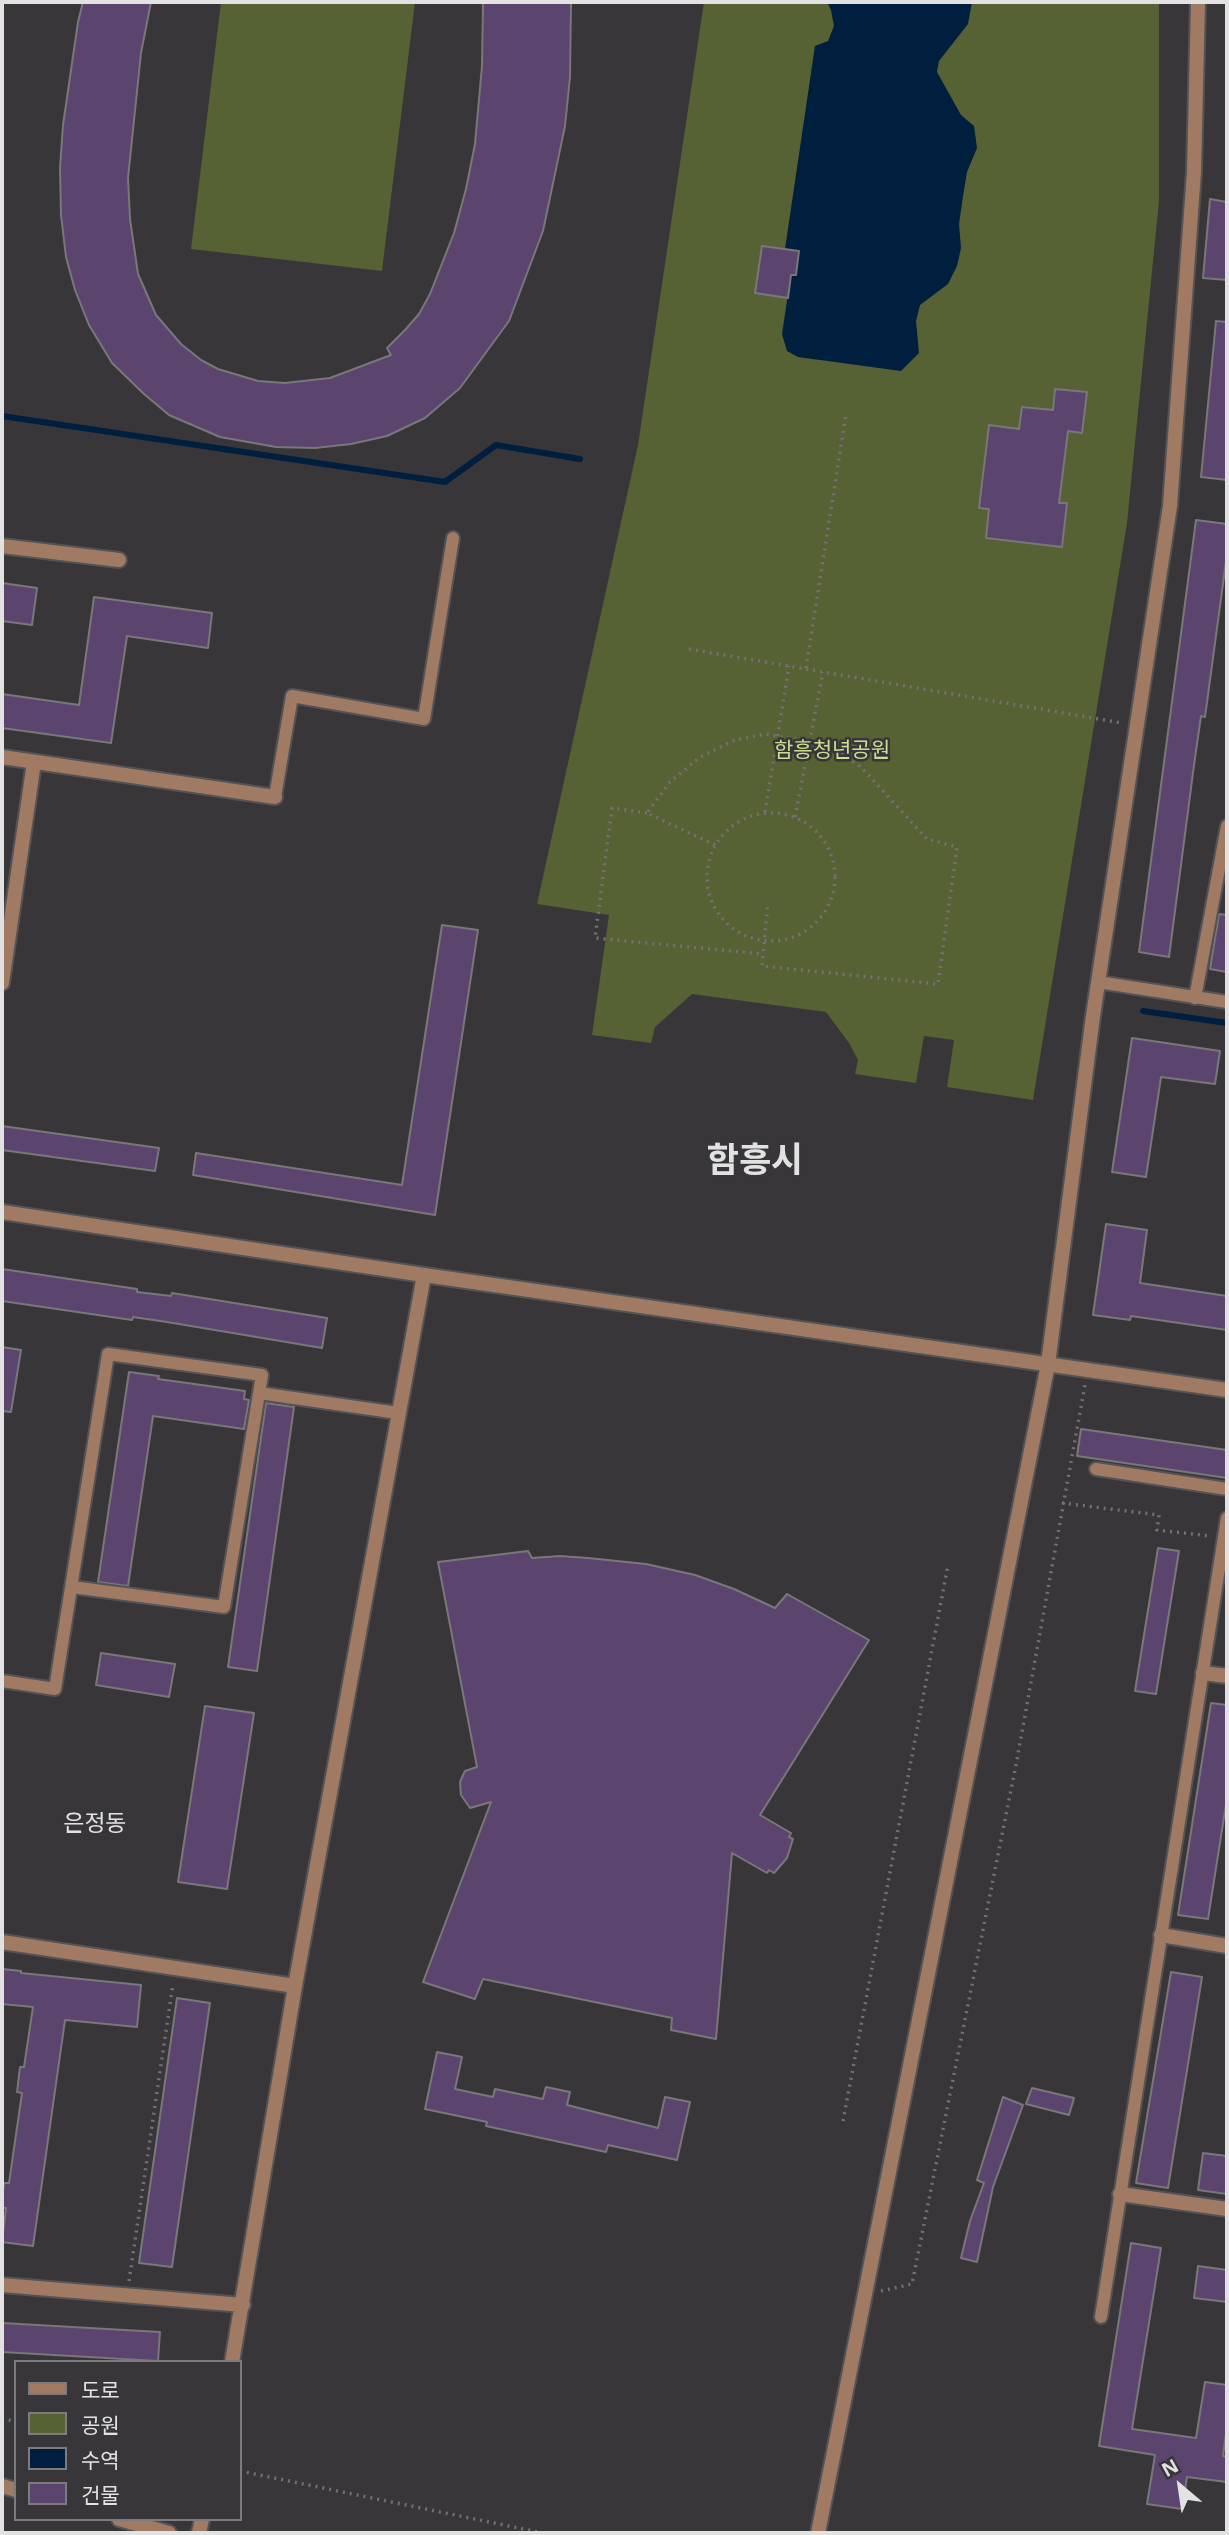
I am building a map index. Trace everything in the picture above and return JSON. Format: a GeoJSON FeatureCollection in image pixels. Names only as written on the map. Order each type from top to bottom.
{"type":"FeatureCollection","features":[{"type":"Feature","properties":{"kind":"street"},"geometry":{"type":"LineString","coordinates":[[818,2533],[1048,1364],[1098,982],[1170,506],[1194,173],[1198,2]]}},
{"type":"Feature","properties":{"kind":"street"},"geometry":{"type":"LineString","coordinates":[[2,546],[119,560]]}},
{"type":"Feature","properties":{"kind":"street"},"geometry":{"type":"LineString","coordinates":[[2,757],[275,797]]}},
{"type":"Feature","properties":{"kind":"street"},"geometry":{"type":"LineString","coordinates":[[2,983],[34,762]]}},
{"type":"Feature","properties":{"kind":"street"},"geometry":{"type":"LineString","coordinates":[[2,1212],[1227,1390]]}},
{"type":"Feature","properties":{"kind":"street"},"geometry":{"type":"LineString","coordinates":[[232,2360],[295,1986],[424,1275]]}},
{"type":"Feature","properties":{"kind":"street"},"geometry":{"type":"LineString","coordinates":[[1203,1673],[1227,1676]]}},
{"type":"Feature","properties":{"kind":"street"},"geometry":{"type":"LineString","coordinates":[[1161,1935],[1227,1946]]}},
{"type":"Feature","properties":{"kind":"street"},"geometry":{"type":"LineString","coordinates":[[2,1942],[295,1986]]}},
{"type":"Feature","properties":{"kind":"street"},"geometry":{"type":"LineString","coordinates":[[1120,2194],[1227,2209]]}},
{"type":"Feature","properties":{"kind":"street"},"geometry":{"type":"LineString","coordinates":[[2,2285],[127,2293],[243,2305]]}},
{"type":"Feature","properties":{"kind":"street"},"geometry":{"type":"LineString","coordinates":[[126,2521],[169,2533]]}},
{"type":"Feature","properties":{"kind":"lane"},"geometry":{"type":"LineString","coordinates":[[275,797],[292,695],[424,719],[453,538]]}},
{"type":"Feature","properties":{"kind":"lane"},"geometry":{"type":"LineString","coordinates":[[1195,998],[1227,826]]}},
{"type":"Feature","properties":{"kind":"lane"},"geometry":{"type":"LineString","coordinates":[[1098,982],[1227,1002]]}},
{"type":"Feature","properties":{"kind":"lane"},"geometry":{"type":"LineString","coordinates":[[2,1681],[55,1689],[108,1354],[262,1375],[223,1607],[72,1587]]}},
{"type":"Feature","properties":{"kind":"lane"},"geometry":{"type":"LineString","coordinates":[[259,1393],[398,1413]]}},
{"type":"Feature","properties":{"kind":"lane"},"geometry":{"type":"LineString","coordinates":[[1096,1469],[1227,1489]]}},
{"type":"Feature","properties":{"kind":"lane"},"geometry":{"type":"LineString","coordinates":[[1101,2317],[1227,1518]]}},
{"type":"Feature","properties":{"kind":"path"},"geometry":{"type":"LineString","coordinates":[[806,669],[846,414]]}},
{"type":"Feature","properties":{"kind":"path"},"geometry":{"type":"LineString","coordinates":[[689,649],[1138,726]]}},
{"type":"Feature","properties":{"kind":"path"},"geometry":{"type":"LineString","coordinates":[[765,813],[789,666]]}},
{"type":"Feature","properties":{"kind":"path"},"geometry":{"type":"LineString","coordinates":[[795,817],[823,672]]}},
{"type":"Feature","properties":{"kind":"path"},"geometry":{"type":"LineString","coordinates":[[647,813],[670,782],[700,757],[735,740],[766,734],[810,742],[843,755],[861,767],[927,839],[937,844],[957,847],[938,984],[762,966],[768,902]]}},
{"type":"Feature","properties":{"kind":"path"},"geometry":{"type":"LineString","coordinates":[[715,845],[647,813],[611,808],[595,938],[762,954]]}},
{"type":"Feature","properties":{"kind":"path"},"geometry":{"type":"LineString","coordinates":[[765,813],[795,817],[815,829],[831,851],[836,877],[834,891],[823,915],[803,933],[791,938],[764,941],[738,932],[728,925],[712,903],[707,876],[708,863],[715,845],[739,821],[765,813]]}},
{"type":"Feature","properties":{"kind":"path"},"geometry":{"type":"LineString","coordinates":[[865,2295],[912,2284],[1016,1765],[1088,1369]]}},
{"type":"Feature","properties":{"kind":"path"},"geometry":{"type":"LineString","coordinates":[[1062,1503],[1159,1515],[1157,1530],[1224,1538]]}},
{"type":"Feature","properties":{"kind":"path"},"geometry":{"type":"LineString","coordinates":[[843,2121],[948,1565]]}},
{"type":"Feature","properties":{"kind":"path"},"geometry":{"type":"LineString","coordinates":[[127,2293],[176,1968]]}},
{"type":"Feature","properties":{"kind":"path"},"geometry":{"type":"LineString","coordinates":[[242,2471],[543,2533]]}},
{"type":"Feature","properties":{"kind":"green space"},"geometry":{"type":"Polygon","coordinates":[[[221,2],[415,2],[382,271],[191,249],[221,2]]]}},
{"type":"Feature","properties":{"kind":"green space","name":"함흥청년공원"},"geometry":{"type":"Polygon","coordinates":[[[704,2],[1159,2],[1159,201],[1127,523],[1033,1100],[947,1087],[954,1040],[924,1036],[916,1083],[855,1074],[858,1060],[826,1012],[692,994],[655,1027],[651,1043],[592,1035],[609,915],[537,904],[638,445],[704,2]]]}},
{"type":"Feature","properties":{"kind":"water"},"geometry":{"type":"Polygon","coordinates":[[[827,2],[972,2],[968,24],[939,61],[937,72],[961,115],[974,126],[977,148],[967,172],[963,196],[959,224],[961,248],[957,266],[948,284],[920,305],[916,321],[919,353],[901,371],[798,357],[787,351],[782,334],[791,274],[796,275],[799,251],[785,249],[815,46],[828,41],[834,26],[827,2]]]}},
{"type":"Feature","properties":{"kind":"building"},"geometry":{"type":"Polygon","coordinates":[[[83,2],[151,2],[141,53],[128,178],[130,219],[138,274],[156,315],[181,344],[218,369],[258,381],[285,383],[330,378],[391,355],[387,348],[419,314],[430,294],[454,233],[475,144],[482,66],[483,2],[571,2],[570,77],[565,126],[543,231],[509,321],[460,388],[425,418],[387,436],[315,448],[276,447],[220,437],[169,415],[112,363],[89,325],[75,290],[66,257],[61,215],[63,125],[83,2]]]}},
{"type":"Feature","properties":{"kind":"building"},"geometry":{"type":"Polygon","coordinates":[[[1210,199],[1227,202],[1227,280],[1203,278],[1210,199]]]}},
{"type":"Feature","properties":{"kind":"building"},"geometry":{"type":"Polygon","coordinates":[[[762,246],[799,251],[796,275],[791,275],[788,298],[755,293],[762,246]]]}},
{"type":"Feature","properties":{"kind":"building"},"geometry":{"type":"Polygon","coordinates":[[[1216,321],[1227,322],[1227,480],[1201,477],[1216,321]]]}},
{"type":"Feature","properties":{"kind":"building"},"geometry":{"type":"Polygon","coordinates":[[[1055,389],[1087,392],[1082,433],[1068,431],[1059,503],[1067,503],[1062,547],[986,538],[989,509],[979,508],[989,425],[1019,429],[1022,407],[1053,410],[1055,389]]]}},
{"type":"Feature","properties":{"kind":"building"},"geometry":{"type":"Polygon","coordinates":[[[1196,520],[1227,524],[1227,554],[1205,717],[1201,716],[1169,957],[1139,952],[1196,520]]]}},
{"type":"Feature","properties":{"kind":"building"},"geometry":{"type":"Polygon","coordinates":[[[2,583],[37,588],[32,625],[2,621],[2,583]]]}},
{"type":"Feature","properties":{"kind":"building"},"geometry":{"type":"Polygon","coordinates":[[[94,597],[212,613],[208,648],[127,636],[111,743],[2,728],[2,694],[79,705],[94,597]]]}},
{"type":"Feature","properties":{"kind":"building"},"geometry":{"type":"Polygon","coordinates":[[[1219,914],[1227,915],[1227,972],[1210,969],[1219,914]]]}},
{"type":"Feature","properties":{"kind":"building"},"geometry":{"type":"Polygon","coordinates":[[[442,925],[478,930],[435,1215],[193,1175],[196,1153],[402,1185],[442,925]]]}},
{"type":"Feature","properties":{"kind":"building"},"geometry":{"type":"Polygon","coordinates":[[[1132,1038],[1220,1051],[1215,1084],[1161,1077],[1146,1177],[1112,1172],[1132,1038]]]}},
{"type":"Feature","properties":{"kind":"building"},"geometry":{"type":"Polygon","coordinates":[[[2,1126],[159,1148],[155,1171],[2,1150],[2,1126]]]}},
{"type":"Feature","properties":{"kind":"building"},"geometry":{"type":"Polygon","coordinates":[[[1106,1224],[1147,1230],[1140,1283],[1227,1296],[1227,1330],[1131,1316],[1130,1320],[1093,1315],[1106,1224]]]}},
{"type":"Feature","properties":{"kind":"building"},"geometry":{"type":"Polygon","coordinates":[[[2,1269],[137,1289],[137,1292],[171,1296],[172,1293],[327,1318],[322,1348],[133,1317],[132,1320],[2,1301],[2,1269]]]}},
{"type":"Feature","properties":{"kind":"building"},"geometry":{"type":"Polygon","coordinates":[[[2,1347],[21,1350],[11,1412],[2,1411],[2,1347]]]}},
{"type":"Feature","properties":{"kind":"building"},"geometry":{"type":"Polygon","coordinates":[[[129,1372],[159,1376],[158,1379],[245,1391],[244,1399],[249,1400],[244,1429],[153,1416],[128,1586],[98,1582],[129,1372]]]}},
{"type":"Feature","properties":{"kind":"building"},"geometry":{"type":"Polygon","coordinates":[[[266,1403],[294,1407],[257,1671],[228,1667],[266,1403]]]}},
{"type":"Feature","properties":{"kind":"building"},"geometry":{"type":"Polygon","coordinates":[[[1081,1429],[1227,1450],[1227,1478],[1077,1456],[1081,1429]]]}},
{"type":"Feature","properties":{"kind":"building"},"geometry":{"type":"Polygon","coordinates":[[[1158,1548],[1179,1551],[1156,1694],[1135,1691],[1158,1548]]]}},
{"type":"Feature","properties":{"kind":"building"},"geometry":{"type":"Polygon","coordinates":[[[528,1551],[532,1558],[560,1556],[646,1564],[695,1575],[775,1608],[787,1594],[869,1640],[760,1815],[791,1833],[789,1837],[793,1839],[787,1858],[774,1873],[769,1870],[767,1873],[732,1853],[716,2039],[671,2030],[672,2018],[483,1979],[475,1999],[423,1982],[491,1802],[470,1808],[461,1795],[460,1782],[465,1771],[477,1767],[438,1562],[528,1551]]]}},
{"type":"Feature","properties":{"kind":"building"},"geometry":{"type":"Polygon","coordinates":[[[101,1653],[175,1664],[169,1697],[96,1685],[101,1653]]]}},
{"type":"Feature","properties":{"kind":"building"},"geometry":{"type":"Polygon","coordinates":[[[1211,1703],[1227,1705],[1227,1798],[1208,1919],[1178,1915],[1211,1703]]]}},
{"type":"Feature","properties":{"kind":"building"},"geometry":{"type":"Polygon","coordinates":[[[205,1706],[254,1713],[227,1889],[178,1882],[205,1706]]]}},
{"type":"Feature","properties":{"kind":"building"},"geometry":{"type":"Polygon","coordinates":[[[2,1969],[141,1985],[137,2027],[65,2020],[33,2246],[2,2242],[6,2208],[2,2208],[4,2183],[9,2183],[22,2093],[17,2092],[20,2067],[24,2067],[33,2007],[2,2004],[2,1969]]]}},
{"type":"Feature","properties":{"kind":"building"},"geometry":{"type":"Polygon","coordinates":[[[1171,1972],[1202,1977],[1168,2188],[1136,2183],[1171,1972]]]}},
{"type":"Feature","properties":{"kind":"building"},"geometry":{"type":"Polygon","coordinates":[[[177,1998],[210,2003],[172,2267],[139,2263],[177,1998]]]}},
{"type":"Feature","properties":{"kind":"building"},"geometry":{"type":"Polygon","coordinates":[[[437,2052],[462,2057],[455,2089],[493,2097],[495,2089],[543,2099],[546,2087],[570,2092],[567,2105],[658,2128],[665,2097],[690,2102],[677,2160],[608,2145],[606,2152],[486,2126],[487,2122],[425,2109],[437,2052]]]}},
{"type":"Feature","properties":{"kind":"building"},"geometry":{"type":"Polygon","coordinates":[[[1032,2088],[1074,2098],[1069,2115],[1026,2104],[1032,2088]]]}},
{"type":"Feature","properties":{"kind":"building"},"geometry":{"type":"Polygon","coordinates":[[[1003,2097],[1023,2105],[993,2187],[977,2262],[961,2258],[970,2221],[984,2183],[977,2180],[1003,2097]]]}},
{"type":"Feature","properties":{"kind":"building"},"geometry":{"type":"Polygon","coordinates":[[[1203,2153],[1227,2156],[1227,2194],[1198,2190],[1203,2153]]]}},
{"type":"Feature","properties":{"kind":"building"},"geometry":{"type":"Polygon","coordinates":[[[1131,2243],[1161,2248],[1132,2429],[1196,2438],[1205,2382],[1227,2385],[1227,2426],[1223,2456],[1227,2457],[1227,2482],[1187,2477],[1182,2509],[1147,2504],[1155,2455],[1099,2446],[1131,2243]]]}},
{"type":"Feature","properties":{"kind":"building"},"geometry":{"type":"Polygon","coordinates":[[[1198,2266],[1227,2270],[1227,2302],[1194,2298],[1198,2266]]]}},
{"type":"Feature","properties":{"kind":"building"},"geometry":{"type":"Polygon","coordinates":[[[2,2323],[160,2332],[158,2360],[2,2352],[2,2323]]]}},
{"type":"Feature","properties":{"kind":"waterway"},"geometry":{"type":"LineString","coordinates":[[2,416],[445,482],[496,445],[580,459]]}},
{"type":"Feature","properties":{"kind":"waterway"},"geometry":{"type":"LineString","coordinates":[[1143,1011],[1227,1023]]}},
{"type":"Feature","properties":{"kind":"district","name":"함흥시"},"geometry":{"type":"Point","coordinates":[755,1162]}},
{"type":"Feature","properties":{"kind":"district","name":"은정동"},"geometry":{"type":"Point","coordinates":[95,1824]}}]}
